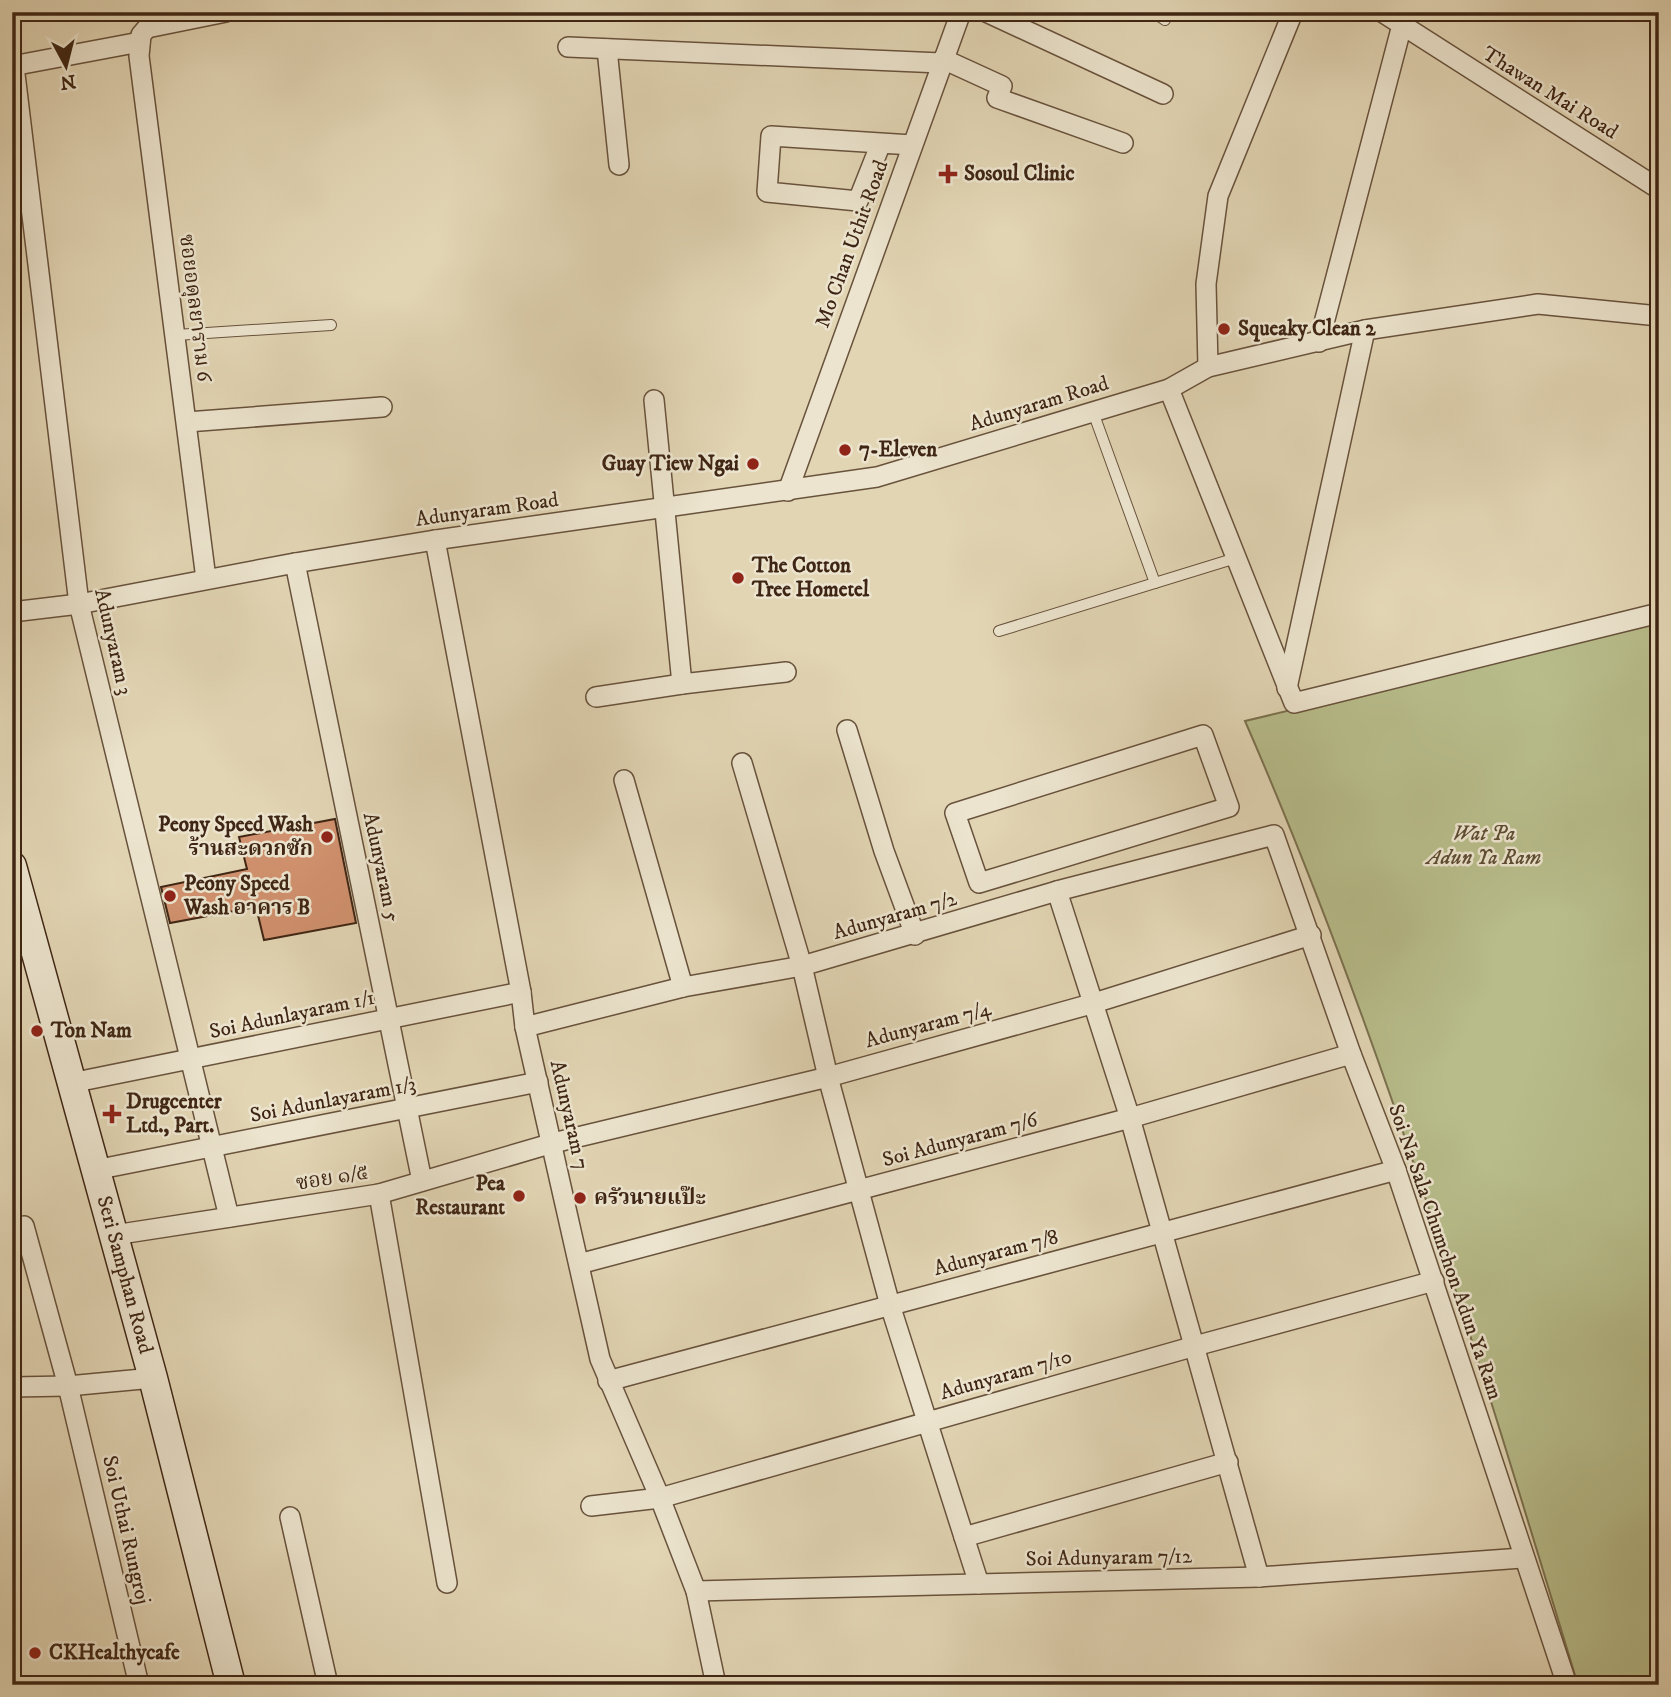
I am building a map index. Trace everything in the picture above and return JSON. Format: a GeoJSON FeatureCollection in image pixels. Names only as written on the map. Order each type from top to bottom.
{"type":"FeatureCollection","features":[{"type":"Feature","properties":{"kind":"street"},"geometry":{"type":"LineString","coordinates":[[13,66],[140,42],[147,28],[226,12]]}},
{"type":"Feature","properties":{"kind":"street","name":"Mo Chan Uthit Road"},"geometry":{"type":"LineString","coordinates":[[788,491],[961,12]]}},
{"type":"Feature","properties":{"kind":"street"},"geometry":{"type":"LineString","coordinates":[[986,12],[1163,94]]}},
{"type":"Feature","properties":{"kind":"street"},"geometry":{"type":"LineString","coordinates":[[1208,367],[1206,284],[1218,196],[1293,12]]}},
{"type":"Feature","properties":{"kind":"street","name":"Thawan Mai Road"},"geometry":{"type":"LineString","coordinates":[[1382,12],[1659,188]]}},
{"type":"Feature","properties":{"kind":"street"},"geometry":{"type":"LineString","coordinates":[[1319,342],[1402,25]]}},
{"type":"Feature","properties":{"kind":"street","name":"ซอยอดุลยาราม 6"},"geometry":{"type":"LineString","coordinates":[[140,42],[139,56],[206,579]]}},
{"type":"Feature","properties":{"kind":"street"},"geometry":{"type":"LineString","coordinates":[[568,47],[942,61],[1002,86],[997,98],[1123,143]]}},
{"type":"Feature","properties":{"kind":"street"},"geometry":{"type":"LineString","coordinates":[[607,49],[619,164]]}},
{"type":"Feature","properties":{"kind":"street","name":"Adunyaram 3"},"geometry":{"type":"LineString","coordinates":[[13,66],[79,604],[229,1217]]}},
{"type":"Feature","properties":{"kind":"street"},"geometry":{"type":"LineString","coordinates":[[881,143],[858,201],[766,192],[771,136],[881,143],[912,145]]}},
{"type":"Feature","properties":{"kind":"street","name":"Adunyaram Road"},"geometry":{"type":"LineString","coordinates":[[12,612],[79,604],[206,579],[435,540],[877,477],[1169,389],[1208,367],[1365,330],[1538,304],[1659,316]]}},
{"type":"Feature","properties":{"kind":"street"},"geometry":{"type":"LineString","coordinates":[[1287,688],[1365,330]]}},
{"type":"Feature","properties":{"kind":"street"},"geometry":{"type":"LineString","coordinates":[[1169,389],[1294,703],[1659,613]]}},
{"type":"Feature","properties":{"kind":"street"},"geometry":{"type":"LineString","coordinates":[[654,400],[682,684]]}},
{"type":"Feature","properties":{"kind":"street"},"geometry":{"type":"LineString","coordinates":[[187,422],[382,407]]}},
{"type":"Feature","properties":{"kind":"street","name":"Adunyaram 7"},"geometry":{"type":"LineString","coordinates":[[435,540],[521,992],[525,1027],[579,1264],[608,1381],[660,1498],[696,1591],[716,1685]]}},
{"type":"Feature","properties":{"kind":"street","name":"Adunyaram 5"},"geometry":{"type":"LineString","coordinates":[[295,563],[422,1181]]}},
{"type":"Feature","properties":{"kind":"street"},"geometry":{"type":"LineString","coordinates":[[596,697],[786,672]]}},
{"type":"Feature","properties":{"kind":"street"},"geometry":{"type":"LineString","coordinates":[[847,730],[884,851],[915,935]]}},
{"type":"Feature","properties":{"kind":"street"},"geometry":{"type":"LineString","coordinates":[[1203,735],[1229,807],[1109,844],[979,883],[955,813],[1203,735]]}},
{"type":"Feature","properties":{"kind":"street"},"geometry":{"type":"LineString","coordinates":[[742,763],[802,966],[828,1077],[890,1305],[979,1584]]}},
{"type":"Feature","properties":{"kind":"street"},"geometry":{"type":"LineString","coordinates":[[624,780],[683,987]]}},
{"type":"Feature","properties":{"kind":"street","name":"Adunyaram 7/2"},"geometry":{"type":"LineString","coordinates":[[525,1027],[683,987],[802,966],[915,935],[1057,891],[1274,835]]}},
{"type":"Feature","properties":{"kind":"street","name":"Soi Na Sala Chumchon Adun Ya Ram"},"geometry":{"type":"LineString","coordinates":[[1274,835],[1351,1054],[1396,1170],[1522,1558],[1567,1685]]}},
{"type":"Feature","properties":{"kind":"street"},"geometry":{"type":"LineString","coordinates":[[1109,844],[1119,875]]}},
{"type":"Feature","properties":{"kind":"street","name":"Seri Samphan Road"},"geometry":{"type":"LineString","coordinates":[[12,866],[153,1378],[231,1685]]}},
{"type":"Feature","properties":{"kind":"street"},"geometry":{"type":"LineString","coordinates":[[1057,891],[1129,1118],[1259,1577]]}},
{"type":"Feature","properties":{"kind":"street","name":"Adunyaram 7/4"},"geometry":{"type":"LineString","coordinates":[[553,1143],[828,1077],[1091,1004],[1311,935]]}},
{"type":"Feature","properties":{"kind":"street","name":"Soi Adunlayaram 1/1"},"geometry":{"type":"LineString","coordinates":[[71,1083],[521,992]]}},
{"type":"Feature","properties":{"kind":"street","name":"Soi Adunyaram 7/6"},"geometry":{"type":"LineString","coordinates":[[579,1264],[1129,1118],[1351,1054]]}},
{"type":"Feature","properties":{"kind":"street","name":"Soi Adunlayaram 1/3"},"geometry":{"type":"LineString","coordinates":[[95,1171],[538,1082]]}},
{"type":"Feature","properties":{"kind":"street","name":"ซอย ๑/๕"},"geometry":{"type":"LineString","coordinates":[[114,1235],[379,1194],[553,1143]]}},
{"type":"Feature","properties":{"kind":"street","name":"Adunyaram 7/8"},"geometry":{"type":"LineString","coordinates":[[608,1381],[1396,1170]]}},
{"type":"Feature","properties":{"kind":"street"},"geometry":{"type":"LineString","coordinates":[[379,1194],[447,1583]]}},
{"type":"Feature","properties":{"kind":"street","name":"Soi Uthai Rungroj"},"geometry":{"type":"LineString","coordinates":[[24,1226],[68,1386],[139,1685]]}},
{"type":"Feature","properties":{"kind":"street","name":"Adunyaram 7/10"},"geometry":{"type":"LineString","coordinates":[[591,1506],[660,1498],[1195,1346],[1434,1282]]}},
{"type":"Feature","properties":{"kind":"street"},"geometry":{"type":"LineString","coordinates":[[12,1387],[68,1386],[153,1378]]}},
{"type":"Feature","properties":{"kind":"street"},"geometry":{"type":"LineString","coordinates":[[964,1537],[1228,1462]]}},
{"type":"Feature","properties":{"kind":"street"},"geometry":{"type":"LineString","coordinates":[[290,1517],[328,1685]]}},
{"type":"Feature","properties":{"kind":"street","name":"Soi Adunyaram 7/12"},"geometry":{"type":"LineString","coordinates":[[696,1591],[1259,1577],[1522,1558]]}},
{"type":"Feature","properties":{"kind":"lane"},"geometry":{"type":"LineString","coordinates":[[1153,12],[1165,20]]}},
{"type":"Feature","properties":{"kind":"lane"},"geometry":{"type":"LineString","coordinates":[[176,335],[331,325]]}},
{"type":"Feature","properties":{"kind":"lane"},"geometry":{"type":"LineString","coordinates":[[1093,412],[1155,583]]}},
{"type":"Feature","properties":{"kind":"lane"},"geometry":{"type":"LineString","coordinates":[[999,631],[1236,558]]}},
{"type":"Feature","properties":{"kind":"green space","name":"Wat Pa Adun Ya Ram"},"geometry":{"type":"Polygon","coordinates":[[[1659,623],[1659,1685],[1578,1685],[1465,1319],[1384,1077],[1294,839],[1245,721],[1659,623]]]}},
{"type":"Feature","properties":{"kind":"building"},"geometry":{"type":"Polygon","coordinates":[[[335,819],[356,923],[264,940],[256,907],[170,923],[161,887],[247,869],[239,837],[335,819]]]}},
{"type":"Feature","properties":{"kind":"place","name":"Sosoul Clinic"},"geometry":{"type":"Point","coordinates":[948,174]}},
{"type":"Feature","properties":{"kind":"place","name":"Squeaky Clean 2"},"geometry":{"type":"Point","coordinates":[1224,329]}},
{"type":"Feature","properties":{"kind":"place","name":"7-Eleven"},"geometry":{"type":"Point","coordinates":[845,450]}},
{"type":"Feature","properties":{"kind":"place","name":"Guay Tiew Ngai"},"geometry":{"type":"Point","coordinates":[753,464]}},
{"type":"Feature","properties":{"kind":"place","name":"The Cotton Tree Hometel"},"geometry":{"type":"Point","coordinates":[738,578]}},
{"type":"Feature","properties":{"kind":"place","name":"Peony Speed Wash ร้านสะดวกซัก"},"geometry":{"type":"Point","coordinates":[327,837]}},
{"type":"Feature","properties":{"kind":"place","name":"Peony Speed Wash อาคาร B"},"geometry":{"type":"Point","coordinates":[170,896]}},
{"type":"Feature","properties":{"kind":"place","name":"Ton Nam"},"geometry":{"type":"Point","coordinates":[37,1031]}},
{"type":"Feature","properties":{"kind":"place","name":"Drugcenter Ltd., Part."},"geometry":{"type":"Point","coordinates":[112,1114]}},
{"type":"Feature","properties":{"kind":"place","name":"Pea Restaurant"},"geometry":{"type":"Point","coordinates":[519,1196]}},
{"type":"Feature","properties":{"kind":"place","name":"ครัวนายแป๊ะ"},"geometry":{"type":"Point","coordinates":[580,1198]}},
{"type":"Feature","properties":{"kind":"place","name":"CKHealthycafe"},"geometry":{"type":"Point","coordinates":[35,1653]}}]}
